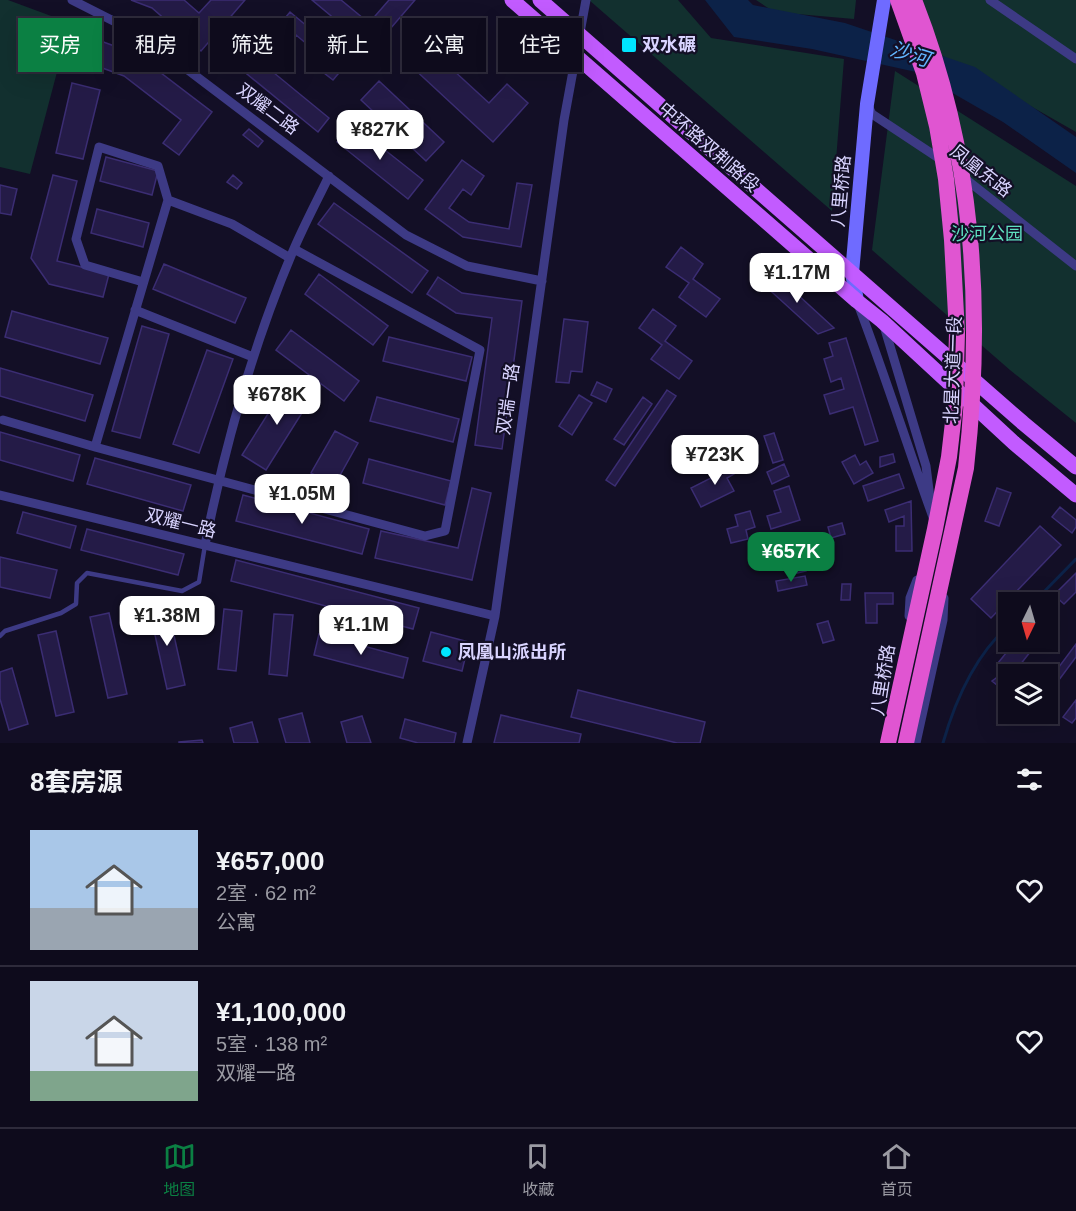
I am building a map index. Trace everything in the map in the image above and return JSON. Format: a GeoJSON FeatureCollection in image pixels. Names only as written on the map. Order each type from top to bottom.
{"type":"FeatureCollection","features":[{"type":"Feature","properties":{"kind":"highway","name":"北星大道一段"},"geometry":{"type":"LineString","coordinates":[[889,743],[935,529],[948,457],[955,405],[957,333],[952,240],[946,179],[937,126],[924,73],[898,0]]}},
{"type":"Feature","properties":{"kind":"highway","name":"北星大道一段"},"geometry":{"type":"LineString","coordinates":[[906,743],[966,468],[971,424],[975,322],[972,248],[967,202],[944,90],[927,33],[914,0]]}},
{"type":"Feature","properties":{"kind":"main road","name":"中环路双荆路段"},"geometry":{"type":"LineString","coordinates":[[512,0],[532,18]]}},
{"type":"Feature","properties":{"kind":"main road","name":"中环路双荆路段"},"geometry":{"type":"LineString","coordinates":[[540,0],[559,18]]}},
{"type":"Feature","properties":{"kind":"main road","name":"八里桥路"},"geometry":{"type":"LineString","coordinates":[[857,302],[852,273],[867,104],[884,0]]}},
{"type":"Feature","properties":{"kind":"main road","name":"中环路双荆路段"},"geometry":{"type":"LineString","coordinates":[[582,39],[1076,467]]}},
{"type":"Feature","properties":{"kind":"main road","name":"中环路双荆路段"},"geometry":{"type":"LineString","coordinates":[[582,62],[857,302],[882,321],[1014,443],[1076,495]]}},
{"type":"Feature","properties":{"kind":"street","name":"双耀二路"},"geometry":{"type":"LineString","coordinates":[[72,0],[143,36],[406,235],[467,266],[542,281]]}},
{"type":"Feature","properties":{"kind":"street","name":"双瑞一路"},"geometry":{"type":"LineString","coordinates":[[582,25],[586,0]]}},
{"type":"Feature","properties":{"kind":"street"},"geometry":{"type":"LineString","coordinates":[[990,0],[1076,59]]}},
{"type":"Feature","properties":{"kind":"street","name":"双瑞一路"},"geometry":{"type":"LineString","coordinates":[[467,743],[495,616],[564,120],[574,72]]}},
{"type":"Feature","properties":{"kind":"street","name":"凤凰东路"},"geometry":{"type":"LineString","coordinates":[[867,104],[872,114],[940,159],[1076,266]]}},
{"type":"Feature","properties":{"kind":"street"},"geometry":{"type":"LineString","coordinates":[[95,447],[168,200],[158,166],[99,147],[76,238],[85,265],[143,282]]}},
{"type":"Feature","properties":{"kind":"street"},"geometry":{"type":"LineString","coordinates":[[205,545],[218,481],[253,357],[292,253],[329,176]]}},
{"type":"Feature","properties":{"kind":"street"},"geometry":{"type":"LineString","coordinates":[[3,420],[218,481],[425,536],[445,531],[480,350],[232,224],[168,200]]}},
{"type":"Feature","properties":{"kind":"street","name":"八里桥路"},"geometry":{"type":"LineString","coordinates":[[857,302],[890,388],[905,440],[943,545],[945,588],[943,620],[916,743]]}},
{"type":"Feature","properties":{"kind":"street"},"geometry":{"type":"LineString","coordinates":[[135,310],[253,357]]}},
{"type":"Feature","properties":{"kind":"street","name":"八里桥路"},"geometry":{"type":"LineString","coordinates":[[882,321],[926,466],[938,547],[936,568],[901,743]]}},
{"type":"Feature","properties":{"kind":"street","name":"双耀一路"},"geometry":{"type":"LineString","coordinates":[[0,495],[495,616]]}},
{"type":"Feature","properties":{"kind":"street","name":"八里桥路"},"geometry":{"type":"LineString","coordinates":[[889,743],[904,685],[910,598],[915,587],[933,517]]}},
{"type":"Feature","properties":{"kind":"lane"},"geometry":{"type":"LineString","coordinates":[[0,636],[5,631],[61,613],[76,604],[77,583],[87,573],[182,591],[199,582],[205,545]]}},
{"type":"Feature","properties":{"kind":"green space"},"geometry":{"type":"Polygon","coordinates":[[[0,0],[8,0],[57,18],[18,18],[18,72],[57,72],[30,174],[0,167],[0,0]]]}},
{"type":"Feature","properties":{"kind":"green space"},"geometry":{"type":"Polygon","coordinates":[[[589,0],[678,0],[711,38],[844,59],[832,211],[589,0]]]}},
{"type":"Feature","properties":{"kind":"green space"},"geometry":{"type":"Polygon","coordinates":[[[756,0],[856,0],[854,19],[774,12],[756,0]]]}},
{"type":"Feature","properties":{"kind":"green space"},"geometry":{"type":"Polygon","coordinates":[[[921,0],[1076,0],[1076,132],[913,39],[921,0]]]}},
{"type":"Feature","properties":{"kind":"green space","name":"沙河公园"},"geometry":{"type":"Polygon","coordinates":[[[895,71],[1076,186],[1076,423],[1010,370],[872,250],[895,71]]]}},
{"type":"Feature","properties":{"kind":"water","name":"沙河"},"geometry":{"type":"Polygon","coordinates":[[[705,0],[748,0],[753,5],[845,23],[975,67],[1076,137],[1076,173],[1003,122],[916,72],[812,49],[734,37],[705,0]]]}},
{"type":"Feature","properties":{"kind":"building"},"geometry":{"type":"Polygon","coordinates":[[[131,0],[184,0],[199,13],[211,0],[245,0],[229,18],[210,18],[210,41],[201,51],[198,48],[198,18],[163,18],[152,8],[131,0]]]}},
{"type":"Feature","properties":{"kind":"building"},"geometry":{"type":"Polygon","coordinates":[[[312,0],[341,0],[363,18],[334,18],[312,0]]]}},
{"type":"Feature","properties":{"kind":"building"},"geometry":{"type":"Polygon","coordinates":[[[389,0],[415,0],[390,29],[390,18],[373,18],[389,0]]]}},
{"type":"Feature","properties":{"kind":"building"},"geometry":{"type":"Polygon","coordinates":[[[290,12],[306,25],[306,43],[296,35],[294,37],[294,18],[285,18],[290,12]]]}},
{"type":"Feature","properties":{"kind":"building"},"geometry":{"type":"Polygon","coordinates":[[[102,41],[114,46],[114,72],[160,72],[212,112],[179,155],[163,143],[181,120],[124,76],[102,68],[102,41]]]}},
{"type":"Feature","properties":{"kind":"building"},"geometry":{"type":"Polygon","coordinates":[[[244,72],[273,72],[329,118],[318,132],[244,72]]]}},
{"type":"Feature","properties":{"kind":"building"},"geometry":{"type":"Polygon","coordinates":[[[323,72],[340,72],[333,80],[323,72]]]}},
{"type":"Feature","properties":{"kind":"building"},"geometry":{"type":"Polygon","coordinates":[[[417,72],[455,72],[489,103],[507,84],[528,103],[493,142],[417,72]]]}},
{"type":"Feature","properties":{"kind":"building"},"geometry":{"type":"Polygon","coordinates":[[[379,81],[444,142],[426,161],[361,100],[379,81]]]}},
{"type":"Feature","properties":{"kind":"building"},"geometry":{"type":"Polygon","coordinates":[[[72,83],[100,90],[83,159],[56,153],[72,83]]]}},
{"type":"Feature","properties":{"kind":"building"},"geometry":{"type":"Polygon","coordinates":[[[352,124],[423,180],[408,199],[337,142],[352,124]]]}},
{"type":"Feature","properties":{"kind":"building"},"geometry":{"type":"Polygon","coordinates":[[[249,129],[263,141],[258,147],[243,135],[249,129]]]}},
{"type":"Feature","properties":{"kind":"building"},"geometry":{"type":"Polygon","coordinates":[[[106,157],[158,171],[152,195],[100,181],[106,157]]]}},
{"type":"Feature","properties":{"kind":"building"},"geometry":{"type":"Polygon","coordinates":[[[462,160],[484,176],[471,195],[463,189],[449,208],[469,222],[509,229],[517,183],[532,185],[521,247],[463,237],[425,209],[462,160]]]}},
{"type":"Feature","properties":{"kind":"building"},"geometry":{"type":"Polygon","coordinates":[[[53,175],[77,181],[57,261],[109,274],[103,297],[49,284],[31,258],[53,175]]]}},
{"type":"Feature","properties":{"kind":"building"},"geometry":{"type":"Polygon","coordinates":[[[233,175],[242,183],[237,189],[227,182],[233,175]]]}},
{"type":"Feature","properties":{"kind":"building"},"geometry":{"type":"Polygon","coordinates":[[[0,185],[17,189],[11,215],[0,213],[0,185]]]}},
{"type":"Feature","properties":{"kind":"building"},"geometry":{"type":"Polygon","coordinates":[[[334,203],[428,271],[412,293],[318,224],[334,203]]]}},
{"type":"Feature","properties":{"kind":"building"},"geometry":{"type":"Polygon","coordinates":[[[97,209],[149,223],[143,247],[91,233],[97,209]]]}},
{"type":"Feature","properties":{"kind":"building"},"geometry":{"type":"Polygon","coordinates":[[[681,247],[703,264],[693,279],[720,299],[706,317],[679,297],[689,283],[666,267],[681,247]]]}},
{"type":"Feature","properties":{"kind":"building"},"geometry":{"type":"Polygon","coordinates":[[[164,264],[246,298],[235,323],[153,289],[164,264]]]}},
{"type":"Feature","properties":{"kind":"building"},"geometry":{"type":"Polygon","coordinates":[[[773,272],[834,328],[818,334],[763,284],[773,272]]]}},
{"type":"Feature","properties":{"kind":"building"},"geometry":{"type":"Polygon","coordinates":[[[319,274],[388,326],[373,345],[305,294],[319,274]]]}},
{"type":"Feature","properties":{"kind":"building"},"geometry":{"type":"Polygon","coordinates":[[[438,277],[462,293],[522,301],[502,449],[475,445],[492,318],[456,313],[427,294],[438,277]]]}},
{"type":"Feature","properties":{"kind":"building"},"geometry":{"type":"Polygon","coordinates":[[[653,309],[676,326],[665,341],[692,361],[679,379],[651,359],[662,345],[639,328],[653,309]]]}},
{"type":"Feature","properties":{"kind":"building"},"geometry":{"type":"Polygon","coordinates":[[[12,311],[108,338],[100,364],[5,337],[12,311]]]}},
{"type":"Feature","properties":{"kind":"building"},"geometry":{"type":"Polygon","coordinates":[[[564,319],[588,322],[582,372],[571,371],[569,383],[556,382],[564,319]]]}},
{"type":"Feature","properties":{"kind":"building"},"geometry":{"type":"Polygon","coordinates":[[[142,326],[169,334],[140,438],[112,431],[142,326]]]}},
{"type":"Feature","properties":{"kind":"building"},"geometry":{"type":"Polygon","coordinates":[[[291,330],[359,381],[344,401],[276,350],[291,330]]]}},
{"type":"Feature","properties":{"kind":"building"},"geometry":{"type":"Polygon","coordinates":[[[389,337],[472,357],[466,381],[383,361],[389,337]]]}},
{"type":"Feature","properties":{"kind":"building"},"geometry":{"type":"Polygon","coordinates":[[[846,338],[878,441],[865,445],[853,407],[830,414],[824,395],[844,389],[841,378],[831,382],[824,359],[833,356],[829,343],[846,338]]]}},
{"type":"Feature","properties":{"kind":"building"},"geometry":{"type":"Polygon","coordinates":[[[207,350],[233,359],[199,453],[173,444],[207,350]]]}},
{"type":"Feature","properties":{"kind":"building"},"geometry":{"type":"Polygon","coordinates":[[[0,368],[93,395],[85,421],[0,396],[0,368]]]}},
{"type":"Feature","properties":{"kind":"building"},"geometry":{"type":"Polygon","coordinates":[[[288,382],[312,397],[266,470],[242,455],[288,382]]]}},
{"type":"Feature","properties":{"kind":"building"},"geometry":{"type":"Polygon","coordinates":[[[597,382],[612,389],[606,402],[591,395],[597,382]]]}},
{"type":"Feature","properties":{"kind":"building"},"geometry":{"type":"Polygon","coordinates":[[[667,390],[676,396],[615,486],[606,480],[667,390]]]}},
{"type":"Feature","properties":{"kind":"building"},"geometry":{"type":"Polygon","coordinates":[[[579,395],[592,403],[572,435],[559,426],[579,395]]]}},
{"type":"Feature","properties":{"kind":"building"},"geometry":{"type":"Polygon","coordinates":[[[377,397],[459,419],[453,442],[370,421],[377,397]]]}},
{"type":"Feature","properties":{"kind":"building"},"geometry":{"type":"Polygon","coordinates":[[[643,397],[652,404],[624,445],[614,439],[643,397]]]}},
{"type":"Feature","properties":{"kind":"building"},"geometry":{"type":"Polygon","coordinates":[[[335,431],[358,443],[334,486],[311,473],[335,431]]]}},
{"type":"Feature","properties":{"kind":"building"},"geometry":{"type":"Polygon","coordinates":[[[0,432],[80,455],[73,481],[0,460],[0,432]]]}},
{"type":"Feature","properties":{"kind":"building"},"geometry":{"type":"Polygon","coordinates":[[[774,433],[783,460],[773,463],[764,436],[774,433]]]}},
{"type":"Feature","properties":{"kind":"building"},"geometry":{"type":"Polygon","coordinates":[[[893,454],[895,462],[880,467],[880,457],[893,454]]]}},
{"type":"Feature","properties":{"kind":"building"},"geometry":{"type":"Polygon","coordinates":[[[855,455],[860,465],[866,461],[873,473],[854,484],[842,462],[855,455]]]}},
{"type":"Feature","properties":{"kind":"building"},"geometry":{"type":"Polygon","coordinates":[[[95,458],[191,485],[183,511],[87,484],[95,458]]]}},
{"type":"Feature","properties":{"kind":"building"},"geometry":{"type":"Polygon","coordinates":[[[369,459],[451,481],[445,505],[363,483],[369,459]]]}},
{"type":"Feature","properties":{"kind":"building"},"geometry":{"type":"Polygon","coordinates":[[[727,460],[734,474],[727,478],[734,491],[701,507],[691,488],[719,474],[715,466],[727,460]]]}},
{"type":"Feature","properties":{"kind":"building"},"geometry":{"type":"Polygon","coordinates":[[[784,464],[789,476],[772,484],[767,472],[784,464]]]}},
{"type":"Feature","properties":{"kind":"building"},"geometry":{"type":"Polygon","coordinates":[[[899,474],[904,488],[868,501],[863,486],[899,474]]]}},
{"type":"Feature","properties":{"kind":"building"},"geometry":{"type":"Polygon","coordinates":[[[789,486],[800,520],[771,529],[767,516],[781,512],[774,491],[789,486]]]}},
{"type":"Feature","properties":{"kind":"building"},"geometry":{"type":"Polygon","coordinates":[[[472,488],[491,493],[472,580],[375,558],[381,531],[458,548],[472,488]]]}},
{"type":"Feature","properties":{"kind":"building"},"geometry":{"type":"Polygon","coordinates":[[[997,488],[1011,493],[999,526],[985,521],[997,488]]]}},
{"type":"Feature","properties":{"kind":"building"},"geometry":{"type":"Polygon","coordinates":[[[243,495],[369,529],[362,554],[236,521],[243,495]]]}},
{"type":"Feature","properties":{"kind":"building"},"geometry":{"type":"Polygon","coordinates":[[[911,501],[912,551],[896,551],[896,526],[904,526],[904,516],[889,522],[885,510],[911,501]]]}},
{"type":"Feature","properties":{"kind":"building"},"geometry":{"type":"Polygon","coordinates":[[[1060,507],[1076,520],[1076,527],[1072,533],[1052,517],[1060,507]]]}},
{"type":"Feature","properties":{"kind":"building"},"geometry":{"type":"Polygon","coordinates":[[[750,511],[755,527],[746,530],[748,539],[731,543],[727,529],[738,526],[735,515],[750,511]]]}},
{"type":"Feature","properties":{"kind":"building"},"geometry":{"type":"Polygon","coordinates":[[[23,512],[76,526],[70,548],[17,533],[23,512]]]}},
{"type":"Feature","properties":{"kind":"building"},"geometry":{"type":"Polygon","coordinates":[[[842,523],[845,534],[831,538],[828,527],[842,523]]]}},
{"type":"Feature","properties":{"kind":"building"},"geometry":{"type":"Polygon","coordinates":[[[1040,526],[1061,545],[1016,592],[998,592],[998,611],[991,618],[971,599],[1040,526]]]}},
{"type":"Feature","properties":{"kind":"building"},"geometry":{"type":"Polygon","coordinates":[[[87,529],[184,554],[178,575],[81,550],[87,529]]]}},
{"type":"Feature","properties":{"kind":"building"},"geometry":{"type":"Polygon","coordinates":[[[802,554],[806,571],[797,573],[795,563],[776,567],[775,559],[802,554]]]}},
{"type":"Feature","properties":{"kind":"building"},"geometry":{"type":"Polygon","coordinates":[[[0,557],[57,570],[50,598],[0,587],[0,557]]]}},
{"type":"Feature","properties":{"kind":"building"},"geometry":{"type":"Polygon","coordinates":[[[236,560],[419,608],[413,629],[231,581],[236,560]]]}},
{"type":"Feature","properties":{"kind":"building"},"geometry":{"type":"Polygon","coordinates":[[[1076,573],[1076,592],[1064,604],[1058,599],[1057,592],[1076,573]]]}},
{"type":"Feature","properties":{"kind":"building"},"geometry":{"type":"Polygon","coordinates":[[[805,576],[807,585],[778,591],[776,581],[805,576]]]}},
{"type":"Feature","properties":{"kind":"building"},"geometry":{"type":"Polygon","coordinates":[[[842,584],[851,584],[850,600],[841,600],[842,584]]]}},
{"type":"Feature","properties":{"kind":"building"},"geometry":{"type":"Polygon","coordinates":[[[865,593],[893,593],[893,604],[877,604],[877,623],[866,623],[865,593]]]}},
{"type":"Feature","properties":{"kind":"building"},"geometry":{"type":"Polygon","coordinates":[[[167,604],[185,685],[167,689],[149,608],[167,604]]]}},
{"type":"Feature","properties":{"kind":"building"},"geometry":{"type":"Polygon","coordinates":[[[224,609],[242,611],[236,671],[218,669],[224,609]]]}},
{"type":"Feature","properties":{"kind":"building"},"geometry":{"type":"Polygon","coordinates":[[[109,613],[127,694],[108,698],[90,617],[109,613]]]}},
{"type":"Feature","properties":{"kind":"building"},"geometry":{"type":"Polygon","coordinates":[[[274,614],[293,615],[287,676],[269,674],[274,614]]]}},
{"type":"Feature","properties":{"kind":"building"},"geometry":{"type":"Polygon","coordinates":[[[828,621],[834,640],[823,643],[817,624],[828,621]]]}},
{"type":"Feature","properties":{"kind":"building"},"geometry":{"type":"Polygon","coordinates":[[[56,631],[74,712],[56,716],[38,635],[56,631]]]}},
{"type":"Feature","properties":{"kind":"building","name":"凤凰山派出所"},"geometry":{"type":"Polygon","coordinates":[[[431,632],[469,642],[462,671],[423,661],[431,632]]]}},
{"type":"Feature","properties":{"kind":"building"},"geometry":{"type":"Polygon","coordinates":[[[319,634],[408,658],[403,678],[314,655],[319,634]]]}},
{"type":"Feature","properties":{"kind":"building"},"geometry":{"type":"Polygon","coordinates":[[[1076,644],[1076,657],[1058,681],[1058,668],[1076,644]]]}},
{"type":"Feature","properties":{"kind":"building"},"geometry":{"type":"Polygon","coordinates":[[[1007,652],[1030,652],[1021,664],[998,663],[1007,652]]]}},
{"type":"Feature","properties":{"kind":"building"},"geometry":{"type":"Polygon","coordinates":[[[12,668],[28,724],[9,730],[0,699],[0,672],[12,668]]]}},
{"type":"Feature","properties":{"kind":"building"},"geometry":{"type":"Polygon","coordinates":[[[998,677],[998,686],[992,681],[998,677]]]}},
{"type":"Feature","properties":{"kind":"building"},"geometry":{"type":"Polygon","coordinates":[[[578,690],[705,722],[700,743],[677,743],[571,717],[578,690]]]}},
{"type":"Feature","properties":{"kind":"building"},"geometry":{"type":"Polygon","coordinates":[[[1076,700],[1076,718],[1072,723],[1063,717],[1076,700]]]}},
{"type":"Feature","properties":{"kind":"building"},"geometry":{"type":"Polygon","coordinates":[[[302,713],[310,743],[286,743],[279,719],[302,713]]]}},
{"type":"Feature","properties":{"kind":"building"},"geometry":{"type":"Polygon","coordinates":[[[501,715],[581,734],[579,743],[494,743],[501,715]]]}},
{"type":"Feature","properties":{"kind":"building"},"geometry":{"type":"Polygon","coordinates":[[[362,716],[371,743],[347,743],[341,722],[362,716]]]}},
{"type":"Feature","properties":{"kind":"building"},"geometry":{"type":"Polygon","coordinates":[[[405,719],[456,733],[454,743],[418,743],[400,738],[405,719]]]}},
{"type":"Feature","properties":{"kind":"building"},"geometry":{"type":"Polygon","coordinates":[[[252,722],[258,743],[234,743],[230,728],[252,722]]]}},
{"type":"Feature","properties":{"kind":"building"},"geometry":{"type":"Polygon","coordinates":[[[202,740],[203,743],[179,743],[179,742],[202,740]]]}},
{"type":"Feature","properties":{"kind":"waterway"},"geometry":{"type":"LineString","coordinates":[[1044,592],[1076,559]]}},
{"type":"Feature","properties":{"kind":"waterway"},"geometry":{"type":"LineString","coordinates":[[943,743],[960,695],[976,665],[998,636]]}},
{"type":"Feature","properties":{"kind":"place","name":"双水碾"},"geometry":{"type":"Point","coordinates":[629,45]}},
{"type":"Feature","properties":{"kind":"place","name":"凤凰山派出所"},"geometry":{"type":"Point","coordinates":[446,652]}}]}
